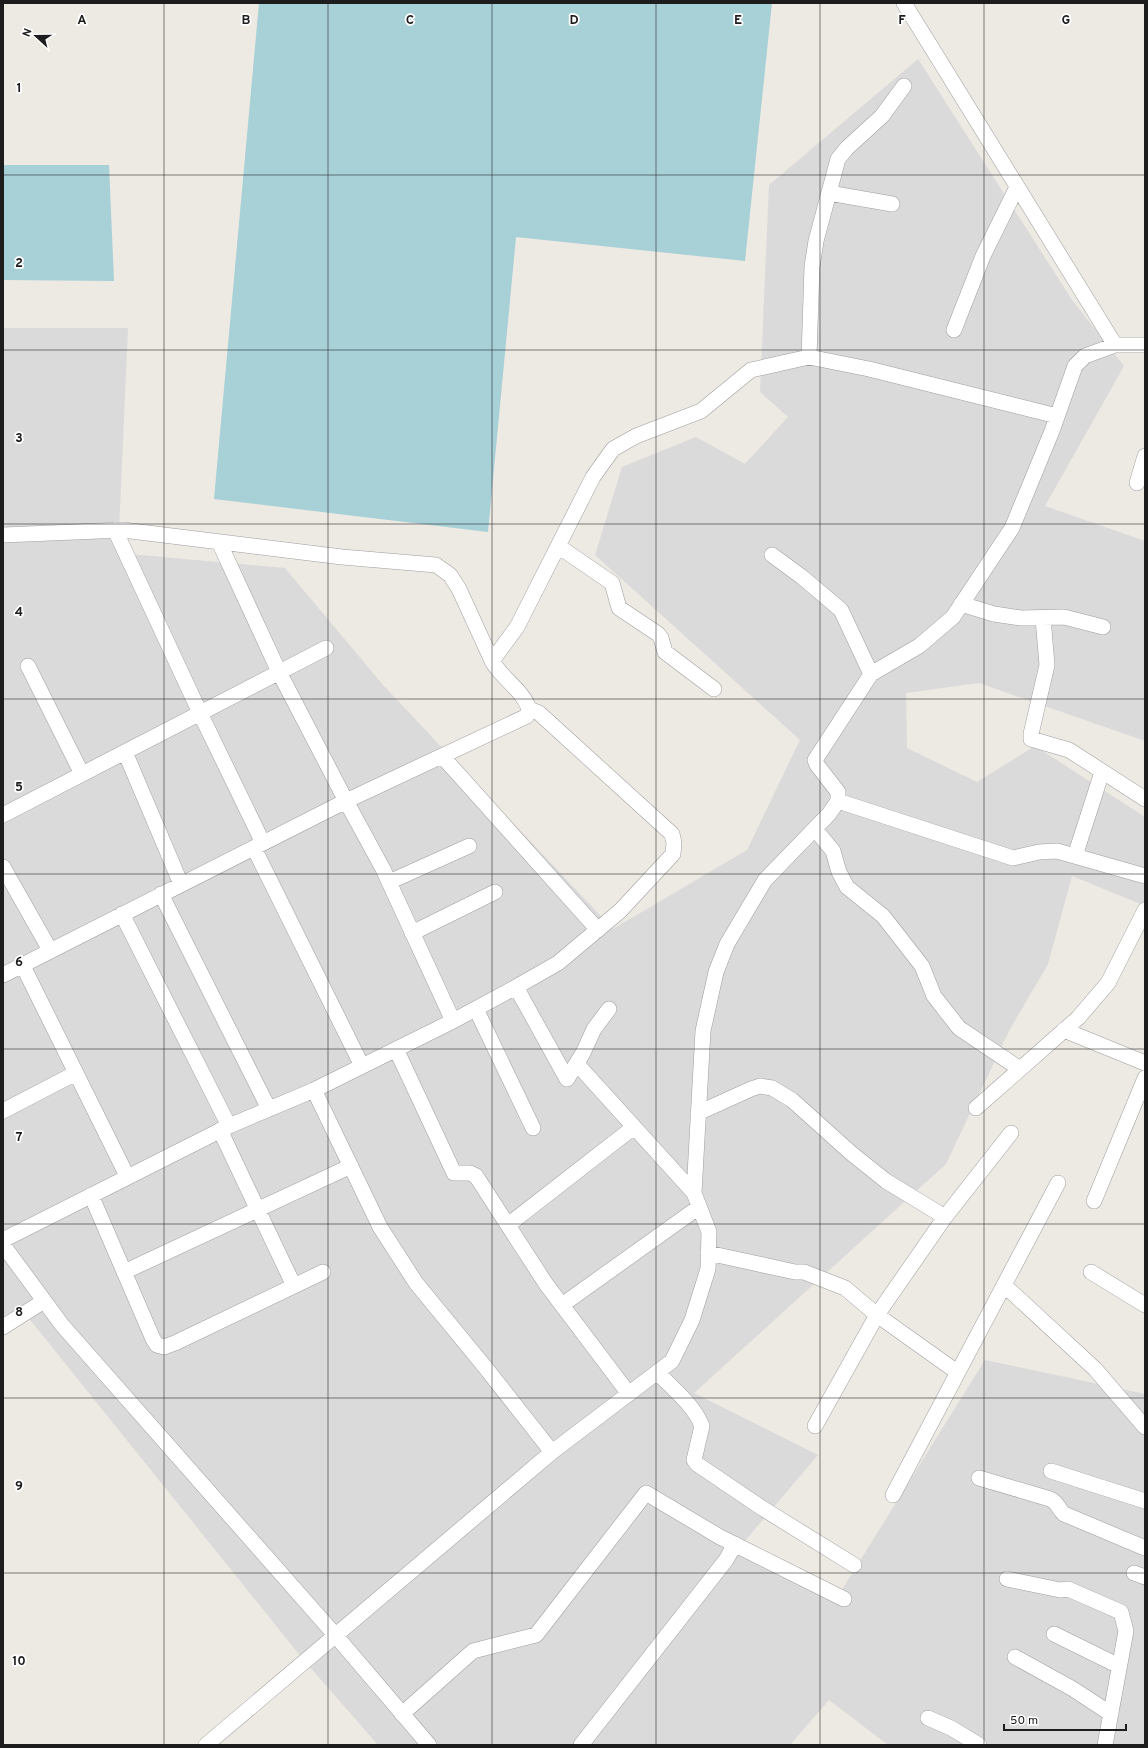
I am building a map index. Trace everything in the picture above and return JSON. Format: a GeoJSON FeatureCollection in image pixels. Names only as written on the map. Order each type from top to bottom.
{"type":"FeatureCollection","features":[{"type":"Feature","properties":{"kind":"street"},"geometry":{"type":"LineString","coordinates":[[904,3],[1115,346]]}},
{"type":"Feature","properties":{"kind":"street"},"geometry":{"type":"LineString","coordinates":[[809,357],[812,267],[816,241],[838,159],[847,148],[882,116],[904,86]]}},
{"type":"Feature","properties":{"kind":"street"},"geometry":{"type":"LineString","coordinates":[[954,330],[983,256],[1017,187]]}},
{"type":"Feature","properties":{"kind":"street"},"geometry":{"type":"LineString","coordinates":[[829,193],[892,204]]}},
{"type":"Feature","properties":{"kind":"street"},"geometry":{"type":"LineString","coordinates":[[697,1200],[698,1113],[703,1031],[716,972],[727,944],[765,880],[815,829],[838,801],[838,792],[817,765],[815,760],[871,674],[918,646],[953,617],[1012,528],[1057,416],[1075,366],[1084,356],[1115,346],[1145,344]]}},
{"type":"Feature","properties":{"kind":"street"},"geometry":{"type":"LineString","coordinates":[[492,662],[518,627],[593,477],[613,450],[636,436],[701,411],[751,370],[809,357],[869,369],[1057,416]]}},
{"type":"Feature","properties":{"kind":"street"},"geometry":{"type":"LineString","coordinates":[[1137,483],[1145,456]]}},
{"type":"Feature","properties":{"kind":"street"},"geometry":{"type":"LineString","coordinates":[[115,530],[200,713],[258,846],[362,1066]]}},
{"type":"Feature","properties":{"kind":"street"},"geometry":{"type":"LineString","coordinates":[[3,536],[115,530],[342,557],[436,565],[450,575],[453,580],[497,670],[527,702],[530,709],[539,713],[672,834],[674,843],[673,854],[620,911],[558,963],[476,1009],[396,1050],[314,1090],[225,1128],[127,1176],[3,1240]]}},
{"type":"Feature","properties":{"kind":"street"},"geometry":{"type":"LineString","coordinates":[[219,542],[279,672],[389,882],[453,1021]]}},
{"type":"Feature","properties":{"kind":"street"},"geometry":{"type":"LineString","coordinates":[[558,546],[612,583],[619,608],[658,634],[661,638],[665,652],[714,689]]}},
{"type":"Feature","properties":{"kind":"street"},"geometry":{"type":"LineString","coordinates":[[772,555],[802,577],[841,610],[871,674]]}},
{"type":"Feature","properties":{"kind":"street"},"geometry":{"type":"LineString","coordinates":[[961,604],[994,614],[1021,618],[1064,617],[1103,627]]}},
{"type":"Feature","properties":{"kind":"street"},"geometry":{"type":"LineString","coordinates":[[1043,618],[1047,665],[1031,739],[1069,750],[1145,799]]}},
{"type":"Feature","properties":{"kind":"street"},"geometry":{"type":"LineString","coordinates":[[3,815],[326,648]]}},
{"type":"Feature","properties":{"kind":"street"},"geometry":{"type":"LineString","coordinates":[[28,666],[82,774]]}},
{"type":"Feature","properties":{"kind":"street"},"geometry":{"type":"LineString","coordinates":[[3,975],[22,964],[346,801],[526,716],[530,709]]}},
{"type":"Feature","properties":{"kind":"street"},"geometry":{"type":"LineString","coordinates":[[125,752],[181,884]]}},
{"type":"Feature","properties":{"kind":"street"},"geometry":{"type":"LineString","coordinates":[[442,756],[598,930]]}},
{"type":"Feature","properties":{"kind":"street"},"geometry":{"type":"LineString","coordinates":[[1075,856],[1102,772]]}},
{"type":"Feature","properties":{"kind":"street"},"geometry":{"type":"LineString","coordinates":[[838,801],[1013,858],[1039,852],[1057,851],[1145,876]]}},
{"type":"Feature","properties":{"kind":"street"},"geometry":{"type":"LineString","coordinates":[[815,829],[833,851],[847,887],[883,916],[922,966],[934,996],[959,1028],[1020,1069]]}},
{"type":"Feature","properties":{"kind":"street"},"geometry":{"type":"LineString","coordinates":[[389,882],[469,846]]}},
{"type":"Feature","properties":{"kind":"street"},"geometry":{"type":"LineString","coordinates":[[3,867],[50,950]]}},
{"type":"Feature","properties":{"kind":"street"},"geometry":{"type":"LineString","coordinates":[[412,933],[495,892]]}},
{"type":"Feature","properties":{"kind":"street"},"geometry":{"type":"LineString","coordinates":[[161,894],[269,1109]]}},
{"type":"Feature","properties":{"kind":"street"},"geometry":{"type":"LineString","coordinates":[[976,1108],[1078,1018],[1108,983],[1145,910]]}},
{"type":"Feature","properties":{"kind":"street"},"geometry":{"type":"LineString","coordinates":[[122,914],[225,1128],[257,1209],[294,1286]]}},
{"type":"Feature","properties":{"kind":"street"},"geometry":{"type":"LineString","coordinates":[[22,964],[127,1176]]}},
{"type":"Feature","properties":{"kind":"street"},"geometry":{"type":"LineString","coordinates":[[516,987],[567,1079],[594,1029],[609,1009]]}},
{"type":"Feature","properties":{"kind":"street"},"geometry":{"type":"LineString","coordinates":[[476,1009],[533,1128]]}},
{"type":"Feature","properties":{"kind":"street"},"geometry":{"type":"LineString","coordinates":[[1064,1030],[1145,1063]]}},
{"type":"Feature","properties":{"kind":"street"},"geometry":{"type":"LineString","coordinates":[[396,1050],[454,1173],[470,1173],[476,1176],[546,1284],[629,1394]]}},
{"type":"Feature","properties":{"kind":"street"},"geometry":{"type":"LineString","coordinates":[[206,1745],[552,1452],[672,1361],[692,1320],[708,1269],[709,1232],[697,1200],[634,1127],[576,1064]]}},
{"type":"Feature","properties":{"kind":"street"},"geometry":{"type":"LineString","coordinates":[[3,1111],[76,1073]]}},
{"type":"Feature","properties":{"kind":"street"},"geometry":{"type":"LineString","coordinates":[[1094,1201],[1145,1078]]}},
{"type":"Feature","properties":{"kind":"street"},"geometry":{"type":"LineString","coordinates":[[698,1113],[751,1089],[760,1086],[772,1088],[792,1100],[851,1153],[886,1181],[945,1217]]}},
{"type":"Feature","properties":{"kind":"street"},"geometry":{"type":"LineString","coordinates":[[314,1090],[380,1227],[416,1283],[552,1452]]}},
{"type":"Feature","properties":{"kind":"street"},"geometry":{"type":"LineString","coordinates":[[508,1225],[634,1127]]}},
{"type":"Feature","properties":{"kind":"street"},"geometry":{"type":"LineString","coordinates":[[815,1426],[877,1315],[945,1217],[1011,1133]]}},
{"type":"Feature","properties":{"kind":"street"},"geometry":{"type":"LineString","coordinates":[[124,1272],[351,1166]]}},
{"type":"Feature","properties":{"kind":"street"},"geometry":{"type":"LineString","coordinates":[[893,1496],[957,1372],[1058,1183]]}},
{"type":"Feature","properties":{"kind":"street"},"geometry":{"type":"LineString","coordinates":[[91,1195],[152,1339],[157,1345],[164,1347],[175,1343],[323,1272]]}},
{"type":"Feature","properties":{"kind":"street"},"geometry":{"type":"LineString","coordinates":[[562,1306],[697,1200]]}},
{"type":"Feature","properties":{"kind":"street"},"geometry":{"type":"LineString","coordinates":[[3,1245],[62,1325],[336,1636],[429,1745]]}},
{"type":"Feature","properties":{"kind":"street"},"geometry":{"type":"LineString","coordinates":[[708,1253],[795,1272],[804,1272],[845,1288],[877,1315],[957,1372]]}},
{"type":"Feature","properties":{"kind":"street"},"geometry":{"type":"LineString","coordinates":[[1092,1272],[1145,1305]]}},
{"type":"Feature","properties":{"kind":"street"},"geometry":{"type":"LineString","coordinates":[[1004,1285],[1095,1369],[1145,1427]]}},
{"type":"Feature","properties":{"kind":"street"},"geometry":{"type":"LineString","coordinates":[[3,1327],[44,1301]]}},
{"type":"Feature","properties":{"kind":"street"},"geometry":{"type":"LineString","coordinates":[[657,1372],[693,1410],[700,1421],[702,1426],[694,1460],[697,1464],[762,1508],[854,1565]]}},
{"type":"Feature","properties":{"kind":"street"},"geometry":{"type":"LineString","coordinates":[[1051,1471],[1145,1501]]}},
{"type":"Feature","properties":{"kind":"street"},"geometry":{"type":"LineString","coordinates":[[979,1478],[1055,1501],[1059,1510],[1064,1514],[1145,1548]]}},
{"type":"Feature","properties":{"kind":"street"},"geometry":{"type":"LineString","coordinates":[[402,1714],[472,1650],[536,1635],[646,1493],[735,1544],[844,1599]]}},
{"type":"Feature","properties":{"kind":"street"},"geometry":{"type":"LineString","coordinates":[[581,1745],[726,1560],[735,1544]]}},
{"type":"Feature","properties":{"kind":"street"},"geometry":{"type":"LineString","coordinates":[[1007,1579],[1060,1590],[1068,1589],[1121,1612],[1126,1631],[1105,1745]]}},
{"type":"Feature","properties":{"kind":"street"},"geometry":{"type":"LineString","coordinates":[[1054,1634],[1119,1666]]}},
{"type":"Feature","properties":{"kind":"street"},"geometry":{"type":"LineString","coordinates":[[1015,1657],[1073,1689],[1111,1714]]}},
{"type":"Feature","properties":{"kind":"street"},"geometry":{"type":"LineString","coordinates":[[928,1718],[951,1728],[979,1745]]}},
{"type":"Feature","properties":{"kind":"shaded area"},"geometry":{"type":"Polygon","coordinates":[[[918,59],[1072,300],[1124,366],[1045,506],[1145,541],[1145,741],[979,683],[906,693],[907,748],[977,782],[1035,746],[1145,817],[1145,898],[1143,905],[1072,876],[1048,964],[1009,1031],[946,1164],[694,1393],[818,1455],[744,1542],[836,1599],[985,1360],[1145,1394],[1145,1745],[888,1745],[829,1700],[790,1745],[378,1745],[302,1658],[27,1316],[3,1331],[3,328],[128,328],[118,553],[285,568],[383,685],[613,929],[747,850],[800,740],[595,555],[622,467],[696,437],[745,464],[788,417],[760,392],[769,185],[918,59]]]}},
{"type":"Feature","properties":{"kind":"water"},"geometry":{"type":"Polygon","coordinates":[[[259,3],[772,3],[745,261],[516,237],[488,532],[214,499],[259,3]]]}},
{"type":"Feature","properties":{"kind":"water"},"geometry":{"type":"Polygon","coordinates":[[[3,165],[109,165],[114,281],[3,280],[3,165]]]}}]}
